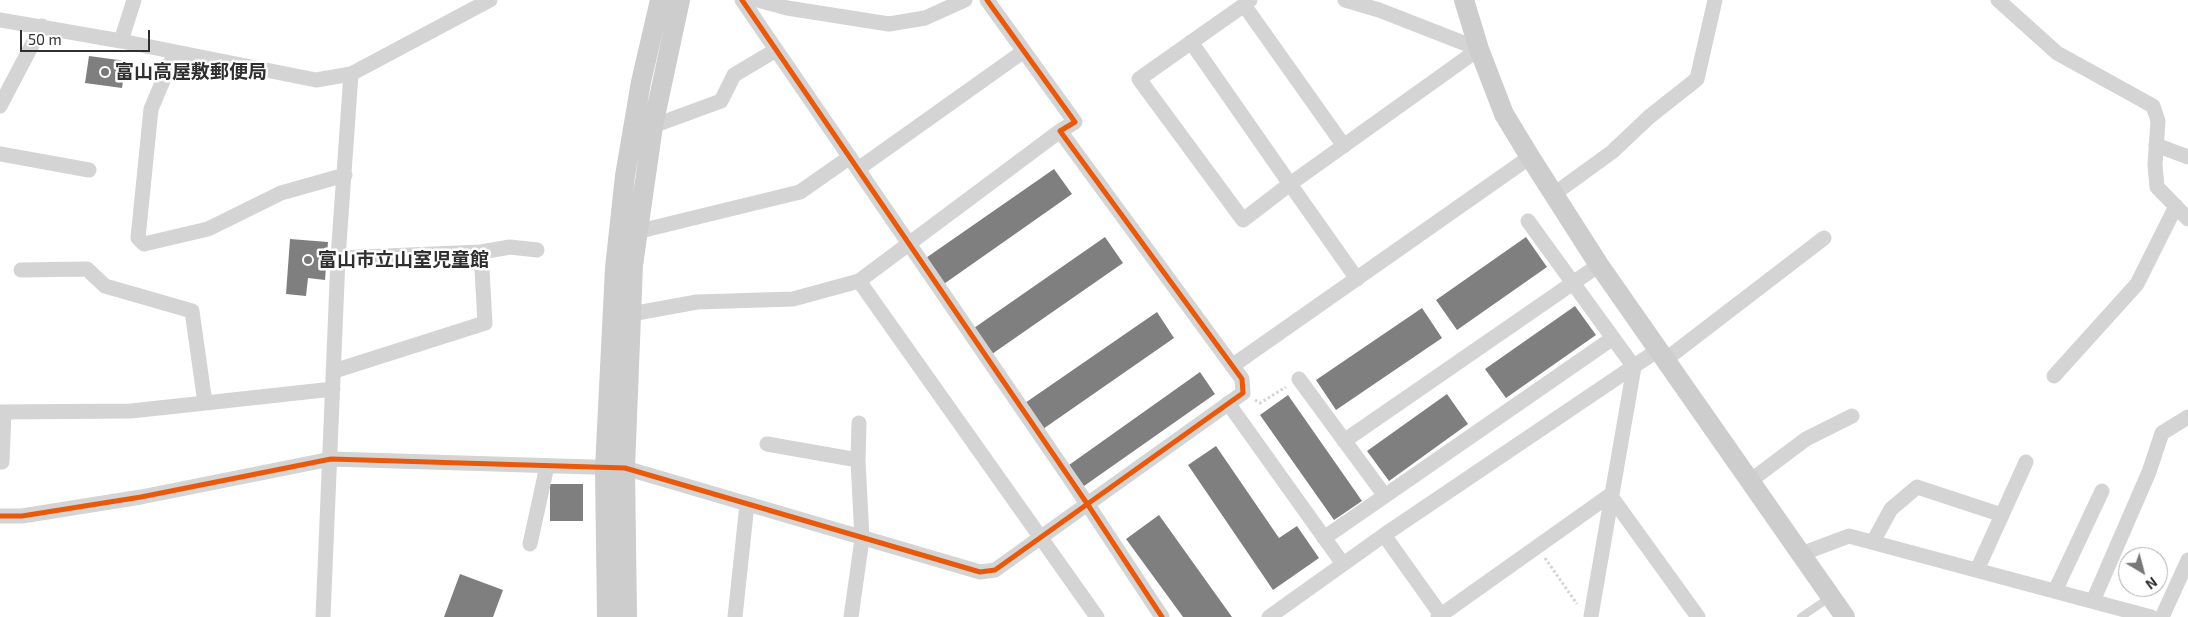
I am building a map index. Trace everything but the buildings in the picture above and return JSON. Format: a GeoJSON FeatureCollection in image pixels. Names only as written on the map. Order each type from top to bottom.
{"type":"FeatureCollection","features":[{"type":"Feature","properties":{"kind":"street"},"geometry":{"type":"LineString","coordinates":[[121,41],[134,0]]}},
{"type":"Feature","properties":{"kind":"street"},"geometry":{"type":"LineString","coordinates":[[0,20],[121,41],[316,80],[351,74],[490,0]]}},
{"type":"Feature","properties":{"kind":"street"},"geometry":{"type":"LineString","coordinates":[[627,617],[615,468],[615,268],[625,176],[641,82],[660,0]]}},
{"type":"Feature","properties":{"kind":"street"},"geometry":{"type":"LineString","coordinates":[[607,617],[615,468],[631,314],[636,232],[654,126],[680,0]]}},
{"type":"Feature","properties":{"kind":"street"},"geometry":{"type":"LineString","coordinates":[[742,0],[1088,505],[1162,617]]}},
{"type":"Feature","properties":{"kind":"street"},"geometry":{"type":"LineString","coordinates":[[758,0],[787,8],[889,24],[925,18],[966,0]]}},
{"type":"Feature","properties":{"kind":"street"},"geometry":{"type":"LineString","coordinates":[[631,314],[697,302],[793,299],[859,281],[1060,131],[1075,122],[987,0]]}},
{"type":"Feature","properties":{"kind":"street"},"geometry":{"type":"LineString","coordinates":[[1345,0],[1379,10],[1478,50]]}},
{"type":"Feature","properties":{"kind":"street"},"geometry":{"type":"LineString","coordinates":[[1464,0],[1478,50],[1504,114],[1530,157],[1599,265],[1845,617]]}},
{"type":"Feature","properties":{"kind":"street"},"geometry":{"type":"LineString","coordinates":[[1554,194],[1612,152],[1649,117],[1696,79],[1715,0]]}},
{"type":"Feature","properties":{"kind":"street"},"geometry":{"type":"LineString","coordinates":[[1998,0],[2057,53],[2153,106],[2158,121],[2155,165],[2158,187],[2188,219]]}},
{"type":"Feature","properties":{"kind":"street"},"geometry":{"type":"LineString","coordinates":[[1344,146],[1247,2],[1139,79],[1243,220],[1290,184],[1344,146],[1478,50]]}},
{"type":"Feature","properties":{"kind":"street"},"geometry":{"type":"LineString","coordinates":[[0,106],[42,26]]}},
{"type":"Feature","properties":{"kind":"street"},"geometry":{"type":"LineString","coordinates":[[1191,42],[1357,279]]}},
{"type":"Feature","properties":{"kind":"street"},"geometry":{"type":"LineString","coordinates":[[654,126],[721,101],[734,75],[776,50]]}},
{"type":"Feature","properties":{"kind":"street"},"geometry":{"type":"LineString","coordinates":[[636,232],[800,192],[854,163],[1024,51]]}},
{"type":"Feature","properties":{"kind":"street"},"geometry":{"type":"LineString","coordinates":[[175,52],[151,109],[138,238],[144,244],[208,229],[281,193],[344,175]]}},
{"type":"Feature","properties":{"kind":"street"},"geometry":{"type":"LineString","coordinates":[[323,617],[338,258],[351,74]]}},
{"type":"Feature","properties":{"kind":"street"},"geometry":{"type":"LineString","coordinates":[[0,516],[22,516],[142,497],[331,459],[615,468],[747,504],[980,572],[996,570],[1243,393],[1242,378],[1060,131]]}},
{"type":"Feature","properties":{"kind":"street"},"geometry":{"type":"LineString","coordinates":[[2156,145],[2188,157]]}},
{"type":"Feature","properties":{"kind":"street"},"geometry":{"type":"LineString","coordinates":[[0,154],[88,170]]}},
{"type":"Feature","properties":{"kind":"street"},"geometry":{"type":"LineString","coordinates":[[1232,366],[1530,157]]}},
{"type":"Feature","properties":{"kind":"street"},"geometry":{"type":"LineString","coordinates":[[2054,376],[2137,284],[2176,206]]}},
{"type":"Feature","properties":{"kind":"street"},"geometry":{"type":"LineString","coordinates":[[1528,221],[1634,367],[1590,617]]}},
{"type":"Feature","properties":{"kind":"street"},"geometry":{"type":"LineString","coordinates":[[1269,617],[1384,535],[1634,367],[1662,355],[1824,238]]}},
{"type":"Feature","properties":{"kind":"street"},"geometry":{"type":"LineString","coordinates":[[338,258],[480,252],[510,248],[537,250]]}},
{"type":"Feature","properties":{"kind":"street"},"geometry":{"type":"LineString","coordinates":[[334,371],[485,323],[480,252]]}},
{"type":"Feature","properties":{"kind":"street"},"geometry":{"type":"LineString","coordinates":[[1344,440],[1599,265]]}},
{"type":"Feature","properties":{"kind":"street"},"geometry":{"type":"LineString","coordinates":[[21,270],[87,269],[105,286],[192,311],[205,403]]}},
{"type":"Feature","properties":{"kind":"street"},"geometry":{"type":"LineString","coordinates":[[859,281],[1043,538],[1096,617]]}},
{"type":"Feature","properties":{"kind":"street"},"geometry":{"type":"LineString","coordinates":[[1324,538],[1613,338]]}},
{"type":"Feature","properties":{"kind":"street"},"geometry":{"type":"LineString","coordinates":[[1299,379],[1384,496]]}},
{"type":"Feature","properties":{"kind":"street"},"geometry":{"type":"LineString","coordinates":[[0,462],[2,462],[2,412],[131,411],[333,389]]}},
{"type":"Feature","properties":{"kind":"street"},"geometry":{"type":"LineString","coordinates":[[1228,403],[1343,564]]}},
{"type":"Feature","properties":{"kind":"street"},"geometry":{"type":"LineString","coordinates":[[1750,481],[1806,439],[1852,416]]}},
{"type":"Feature","properties":{"kind":"street"},"geometry":{"type":"LineString","coordinates":[[2093,601],[2149,472],[2162,433],[2188,417]]}},
{"type":"Feature","properties":{"kind":"street"},"geometry":{"type":"LineString","coordinates":[[852,617],[862,538],[858,460],[859,422]]}},
{"type":"Feature","properties":{"kind":"street"},"geometry":{"type":"LineString","coordinates":[[767,444],[858,460]]}},
{"type":"Feature","properties":{"kind":"street"},"geometry":{"type":"LineString","coordinates":[[1977,570],[2026,462]]}},
{"type":"Feature","properties":{"kind":"street"},"geometry":{"type":"LineString","coordinates":[[530,544],[547,466]]}},
{"type":"Feature","properties":{"kind":"street"},"geometry":{"type":"LineString","coordinates":[[1873,542],[1891,509],[1917,487],[2002,514]]}},
{"type":"Feature","properties":{"kind":"street"},"geometry":{"type":"LineString","coordinates":[[2056,591],[2102,491]]}},
{"type":"Feature","properties":{"kind":"street"},"geometry":{"type":"LineString","coordinates":[[1384,535],[1440,616],[1610,495]]}},
{"type":"Feature","properties":{"kind":"street"},"geometry":{"type":"LineString","coordinates":[[1610,495],[1698,617]]}},
{"type":"Feature","properties":{"kind":"street"},"geometry":{"type":"LineString","coordinates":[[735,617],[747,504]]}},
{"type":"Feature","properties":{"kind":"street"},"geometry":{"type":"LineString","coordinates":[[1801,554],[1849,536],[2151,617]]}},
{"type":"Feature","properties":{"kind":"street"},"geometry":{"type":"LineString","coordinates":[[2162,617],[2188,560]]}},
{"type":"Feature","properties":{"kind":"lane"},"geometry":{"type":"LineString","coordinates":[[1801,617],[1831,597]]}},
{"type":"Feature","properties":{"kind":"path"},"geometry":{"type":"LineString","coordinates":[[1243,393],[1260,402],[1299,379]]}},
{"type":"Feature","properties":{"kind":"path"},"geometry":{"type":"LineString","coordinates":[[1538,546],[1580,608],[1590,617]]}},
{"type":"Feature","properties":{"kind":"cycle path"},"geometry":{"type":"LineString","coordinates":[[742,0],[1088,505],[1162,617]]}},
{"type":"Feature","properties":{"kind":"cycle path"},"geometry":{"type":"LineString","coordinates":[[0,516],[22,516],[141,497],[331,459],[625,468],[980,572],[995,570],[1243,393],[1242,379],[1060,131],[1075,122],[987,0]]}},
{"type":"Feature","properties":{"kind":"place","name":"富山高屋敷郵便局"},"geometry":{"type":"Point","coordinates":[105,72]}},
{"type":"Feature","properties":{"kind":"place","name":"富山市立山室児童館"},"geometry":{"type":"Point","coordinates":[308,260]}}]}
